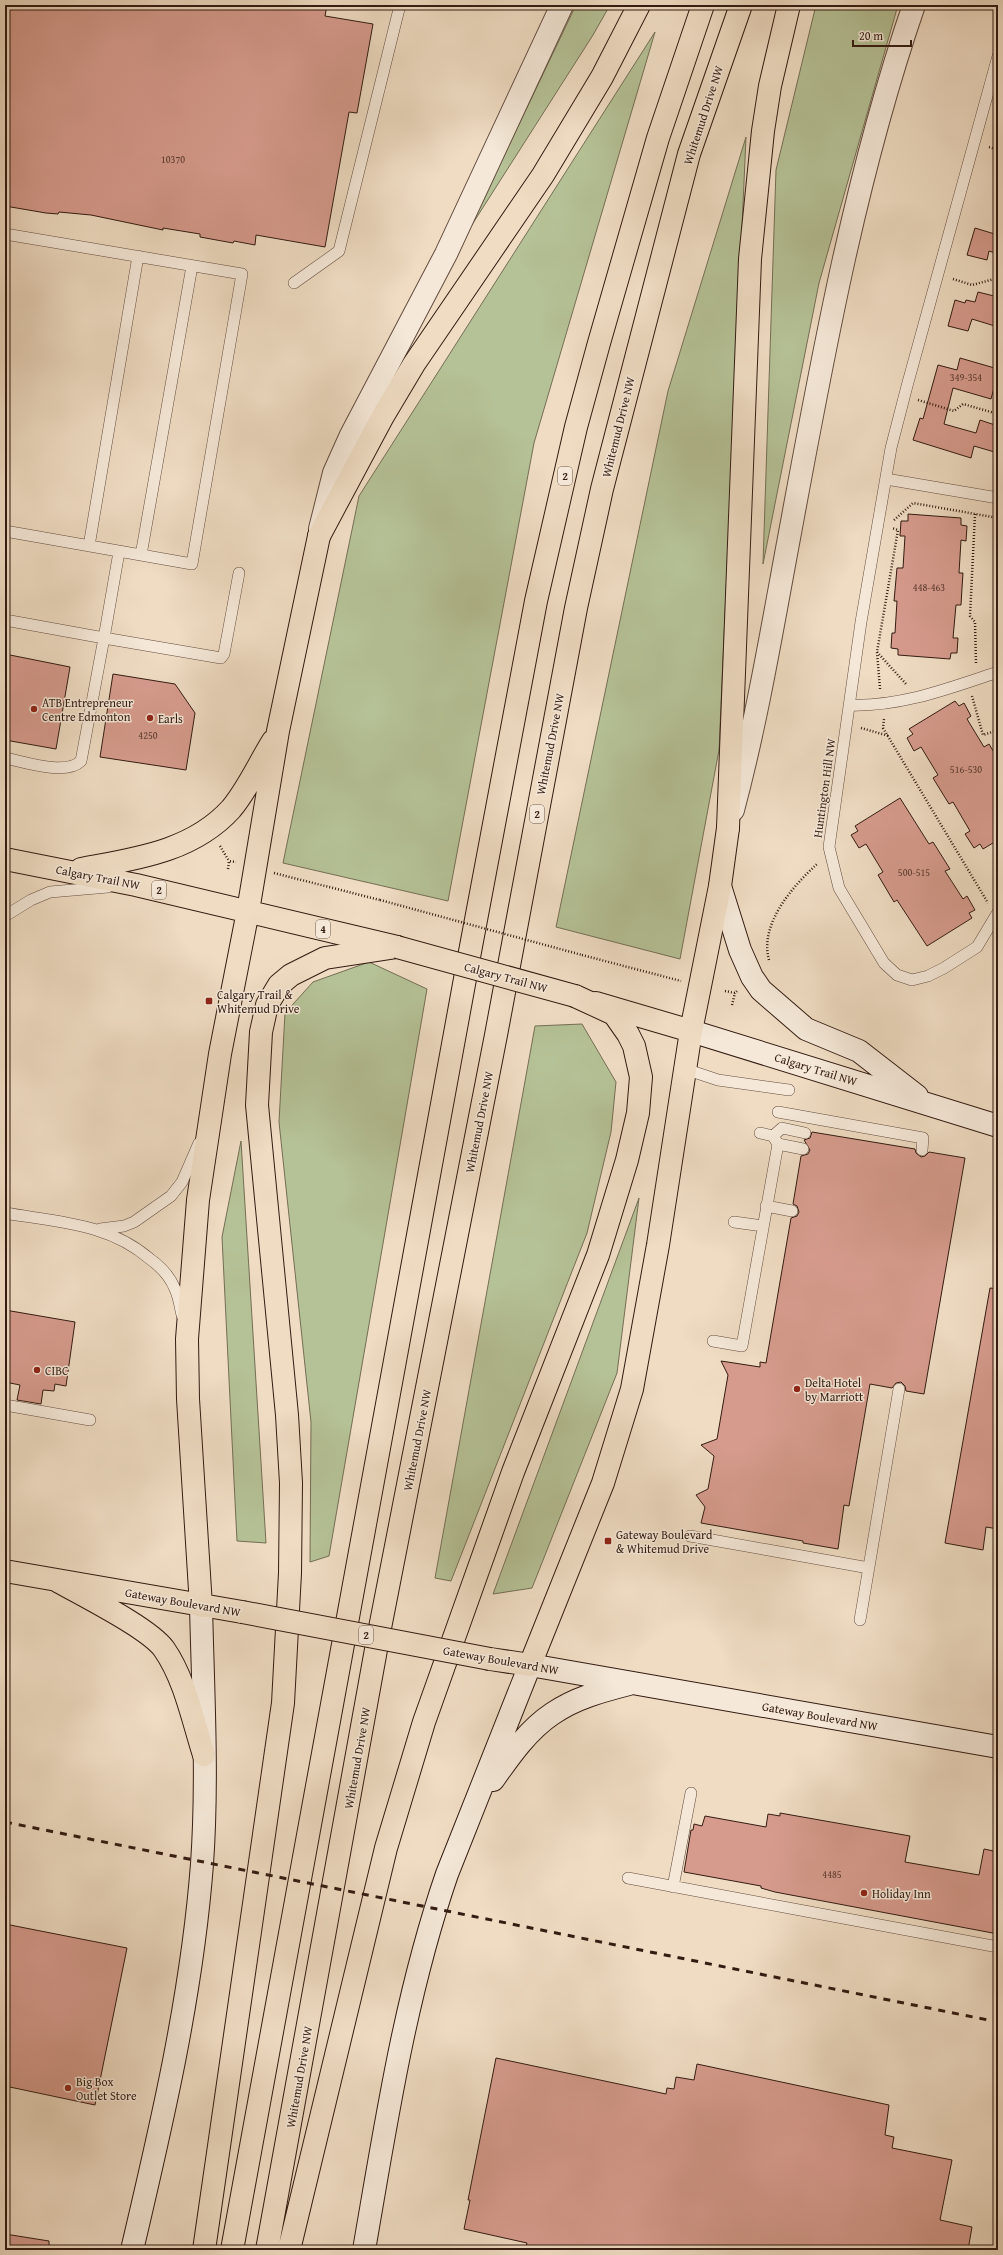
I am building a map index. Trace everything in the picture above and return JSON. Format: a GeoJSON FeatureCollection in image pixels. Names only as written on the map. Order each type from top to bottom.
{"type":"FeatureCollection","features":[{"type":"Feature","properties":{"kind":"highway"},"geometry":{"type":"LineString","coordinates":[[201,1606],[188,1399],[187,1339],[193,1245],[209,1121],[248,911],[278,731],[319,536],[383,416],[414,364],[542,175],[602,76],[638,5]]}},
{"type":"Feature","properties":{"kind":"highway","name":"2"},"geometry":{"type":"LineString","coordinates":[[232,2250],[469,957],[536,601],[576,427],[658,138],[703,5]]}},
{"type":"Feature","properties":{"kind":"highway","name":"Whitemud Drive NW"},"geometry":{"type":"LineString","coordinates":[[267,2250],[380,1633],[499,1019],[576,608],[628,387],[690,154],[741,5]]}},
{"type":"Feature","properties":{"kind":"highway"},"geometry":{"type":"LineString","coordinates":[[530,1666],[603,1483],[632,1389],[691,1031],[720,886],[728,828],[742,445],[752,236],[764,123],[789,5]]}},
{"type":"Feature","properties":{"kind":"highway"},"geometry":{"type":"LineString","coordinates":[[69,871],[143,858],[164,852],[185,843],[208,829],[232,808],[278,731]]}},
{"type":"Feature","properties":{"kind":"highway","name":"Calgary Trail NW"},"geometry":{"type":"LineString","coordinates":[[5,859],[136,885],[397,947],[575,996],[691,1031]]}},
{"type":"Feature","properties":{"kind":"highway"},"geometry":{"type":"LineString","coordinates":[[204,2250],[283,1703],[290,1573],[291,1483],[287,1415],[257,1105],[261,1032],[268,1005],[279,985],[291,975],[325,958],[397,947]]}},
{"type":"Feature","properties":{"kind":"highway"},"geometry":{"type":"LineString","coordinates":[[289,2250],[386,1848],[424,1722],[441,1669],[513,1472],[598,1255],[628,1160],[638,1113],[641,1077],[634,1046],[628,1034],[614,1014],[575,996]]}},
{"type":"Feature","properties":{"kind":"highway","name":"Gateway Boulevard NW"},"geometry":{"type":"LineString","coordinates":[[5,1571],[242,1612],[530,1666]]}},
{"type":"Feature","properties":{"kind":"highway"},"geometry":{"type":"LineString","coordinates":[[56,1580],[134,1625],[164,1648],[181,1683],[204,1755]]}},
{"type":"Feature","properties":{"kind":"main road"},"geometry":{"type":"LineString","coordinates":[[319,536],[334,473],[351,435],[446,254],[562,5]]}},
{"type":"Feature","properties":{"kind":"main road"},"geometry":{"type":"LineString","coordinates":[[728,828],[750,746],[817,385],[835,298],[870,154],[914,5]]}},
{"type":"Feature","properties":{"kind":"main road"},"geometry":{"type":"LineString","coordinates":[[720,886],[740,950],[752,977],[761,990],[806,1029],[859,1050],[928,1104]]}},
{"type":"Feature","properties":{"kind":"main road","name":"Calgary Trail NW"},"geometry":{"type":"LineString","coordinates":[[691,1031],[998,1126]]}},
{"type":"Feature","properties":{"kind":"main road"},"geometry":{"type":"LineString","coordinates":[[132,2250],[168,2092],[190,1971],[202,1862],[204,1755],[201,1606]]}},
{"type":"Feature","properties":{"kind":"main road"},"geometry":{"type":"LineString","coordinates":[[364,2250],[408,2007],[435,1908],[447,1874],[530,1666]]}},
{"type":"Feature","properties":{"kind":"main road","name":"Gateway Boulevard NW"},"geometry":{"type":"LineString","coordinates":[[530,1666],[634,1682],[998,1747]]}},
{"type":"Feature","properties":{"kind":"main road"},"geometry":{"type":"LineString","coordinates":[[447,1874],[478,1801],[510,1756],[538,1726],[551,1714],[572,1702],[634,1682]]}},
{"type":"Feature","properties":{"kind":"lane"},"geometry":{"type":"LineString","coordinates":[[294,283],[339,251],[400,5]]}},
{"type":"Feature","properties":{"kind":"lane","name":"Huntington Hill NW"},"geometry":{"type":"LineString","coordinates":[[997,913],[976,947],[944,968],[928,976],[912,980],[897,975],[884,963],[839,888],[830,851],[861,622],[883,525],[886,479],[891,448],[998,56]]}},
{"type":"Feature","properties":{"kind":"lane"},"geometry":{"type":"LineString","coordinates":[[5,234],[242,274],[192,564],[5,531]]}},
{"type":"Feature","properties":{"kind":"lane"},"geometry":{"type":"LineString","coordinates":[[89,546],[138,256]]}},
{"type":"Feature","properties":{"kind":"lane"},"geometry":{"type":"LineString","coordinates":[[141,555],[192,266]]}},
{"type":"Feature","properties":{"kind":"lane"},"geometry":{"type":"LineString","coordinates":[[886,479],[998,498]]}},
{"type":"Feature","properties":{"kind":"lane"},"geometry":{"type":"LineString","coordinates":[[5,758],[64,769],[76,766],[81,761],[119,552]]}},
{"type":"Feature","properties":{"kind":"lane"},"geometry":{"type":"LineString","coordinates":[[5,620],[221,658],[224,654],[239,572]]}},
{"type":"Feature","properties":{"kind":"lane"},"geometry":{"type":"LineString","coordinates":[[849,705],[866,706],[908,700],[998,672]]}},
{"type":"Feature","properties":{"kind":"lane"},"geometry":{"type":"LineString","coordinates":[[5,916],[31,900],[50,892],[136,885]]}},
{"type":"Feature","properties":{"kind":"lane"},"geometry":{"type":"LineString","coordinates":[[685,1069],[718,1080],[788,1090]]}},
{"type":"Feature","properties":{"kind":"lane"},"geometry":{"type":"LineString","coordinates":[[778,1112],[923,1138],[922,1150]]}},
{"type":"Feature","properties":{"kind":"lane"},"geometry":{"type":"LineString","coordinates":[[98,1229],[130,1224],[147,1214],[171,1196],[182,1182],[209,1121]]}},
{"type":"Feature","properties":{"kind":"lane"},"geometry":{"type":"LineString","coordinates":[[713,1341],[742,1346],[763,1226],[775,1140],[782,1128],[805,1133]]}},
{"type":"Feature","properties":{"kind":"lane"},"geometry":{"type":"LineString","coordinates":[[760,1133],[775,1140],[803,1149]]}},
{"type":"Feature","properties":{"kind":"lane"},"geometry":{"type":"LineString","coordinates":[[766,1206],[792,1211]]}},
{"type":"Feature","properties":{"kind":"lane"},"geometry":{"type":"LineString","coordinates":[[5,1213],[98,1229],[128,1241],[163,1269],[175,1289],[187,1339]]}},
{"type":"Feature","properties":{"kind":"lane"},"geometry":{"type":"LineString","coordinates":[[734,1222],[763,1226]]}},
{"type":"Feature","properties":{"kind":"lane"},"geometry":{"type":"LineString","coordinates":[[860,1620],[899,1389]]}},
{"type":"Feature","properties":{"kind":"lane"},"geometry":{"type":"LineString","coordinates":[[5,1405],[90,1420]]}},
{"type":"Feature","properties":{"kind":"lane"},"geometry":{"type":"LineString","coordinates":[[690,1536],[869,1568]]}},
{"type":"Feature","properties":{"kind":"lane"},"geometry":{"type":"LineString","coordinates":[[673,1887],[691,1793]]}},
{"type":"Feature","properties":{"kind":"lane"},"geometry":{"type":"LineString","coordinates":[[628,1878],[998,1947]]}},
{"type":"Feature","properties":{"kind":"path"},"geometry":{"type":"LineString","coordinates":[[939,274],[972,285],[998,278]]}},
{"type":"Feature","properties":{"kind":"path"},"geometry":{"type":"LineString","coordinates":[[904,396],[954,411],[963,404],[998,414]]}},
{"type":"Feature","properties":{"kind":"path"},"geometry":{"type":"LineString","coordinates":[[883,525],[913,503],[998,518]]}},
{"type":"Feature","properties":{"kind":"path"},"geometry":{"type":"LineString","coordinates":[[975,514],[970,616],[975,622],[977,679],[972,695],[983,735],[995,731],[998,736]]}},
{"type":"Feature","properties":{"kind":"path"},"geometry":{"type":"LineString","coordinates":[[883,525],[898,530],[877,652],[879,686],[886,703]]}},
{"type":"Feature","properties":{"kind":"path"},"geometry":{"type":"LineString","coordinates":[[877,652],[907,686]]}},
{"type":"Feature","properties":{"kind":"path"},"geometry":{"type":"LineString","coordinates":[[846,725],[889,736],[997,913]]}},
{"type":"Feature","properties":{"kind":"path"},"geometry":{"type":"LineString","coordinates":[[218,842],[230,861],[228,869]]}},
{"type":"Feature","properties":{"kind":"path"},"geometry":{"type":"LineString","coordinates":[[770,964],[768,942],[779,911],[798,881],[830,851]]}},
{"type":"Feature","properties":{"kind":"path"},"geometry":{"type":"LineString","coordinates":[[230,861],[236,862]]}},
{"type":"Feature","properties":{"kind":"path"},"geometry":{"type":"LineString","coordinates":[[272,872],[684,981]]}},
{"type":"Feature","properties":{"kind":"path"},"geometry":{"type":"LineString","coordinates":[[732,1005],[735,993]]}},
{"type":"Feature","properties":{"kind":"green space"},"geometry":{"type":"Polygon","coordinates":[[[576,5],[610,5],[593,35],[468,231],[576,5]]]}},
{"type":"Feature","properties":{"kind":"green space"},"geometry":{"type":"Polygon","coordinates":[[[816,5],[898,5],[819,283],[763,564],[776,170],[816,5]]]}},
{"type":"Feature","properties":{"kind":"green space"},"geometry":{"type":"Polygon","coordinates":[[[655,32],[534,443],[448,901],[283,863],[359,496],[655,32]]]}},
{"type":"Feature","properties":{"kind":"green space"},"geometry":{"type":"Polygon","coordinates":[[[746,137],[719,750],[680,959],[556,927],[668,391],[746,137]]]}},
{"type":"Feature","properties":{"kind":"green space"},"geometry":{"type":"Polygon","coordinates":[[[369,962],[427,989],[329,1556],[310,1562],[311,1422],[279,1122],[285,1013],[313,982],[369,962]]]}},
{"type":"Feature","properties":{"kind":"green space"},"geometry":{"type":"Polygon","coordinates":[[[582,1024],[616,1082],[611,1132],[587,1233],[451,1581],[435,1578],[535,1026],[582,1024]]]}},
{"type":"Feature","properties":{"kind":"green space"},"geometry":{"type":"Polygon","coordinates":[[[241,1141],[266,1543],[237,1541],[222,1237],[241,1141]]]}},
{"type":"Feature","properties":{"kind":"green space"},"geometry":{"type":"Polygon","coordinates":[[[639,1198],[617,1373],[532,1588],[493,1594],[639,1198]]]}},
{"type":"Feature","properties":{"kind":"building"},"geometry":{"type":"Polygon","coordinates":[[[5,5],[327,5],[325,16],[373,24],[357,113],[349,112],[325,247],[256,235],[255,245],[234,241],[233,243],[200,237],[200,234],[163,228],[163,230],[91,215],[59,212],[58,214],[46,213],[5,206],[5,5]]]}},
{"type":"Feature","properties":{"kind":"building"},"geometry":{"type":"Polygon","coordinates":[[[975,228],[998,235],[998,254],[989,251],[987,260],[967,255],[975,228]]]}},
{"type":"Feature","properties":{"kind":"building"},"geometry":{"type":"Polygon","coordinates":[[[978,292],[998,297],[998,327],[972,319],[968,331],[948,326],[955,300],[965,303],[966,300],[975,302],[978,292]]]}},
{"type":"Feature","properties":{"kind":"building"},"geometry":{"type":"Polygon","coordinates":[[[960,358],[998,369],[998,384],[995,384],[991,399],[953,388],[944,424],[976,433],[980,420],[998,426],[998,453],[974,446],[971,458],[913,440],[920,418],[923,419],[938,365],[957,370],[960,358]]]}},
{"type":"Feature","properties":{"kind":"building"},"geometry":{"type":"Polygon","coordinates":[[[908,514],[961,518],[961,525],[967,526],[966,541],[961,540],[959,573],[963,573],[961,605],[956,605],[953,638],[958,638],[957,653],[951,653],[950,659],[898,655],[898,649],[891,648],[892,633],[895,633],[897,601],[894,601],[897,568],[903,568],[905,536],[900,536],[901,521],[908,521],[908,514]]]}},
{"type":"Feature","properties":{"kind":"building","name":"ATB Entrepreneur Centre Edmonton"},"geometry":{"type":"Polygon","coordinates":[[[5,654],[70,667],[56,749],[5,740],[5,654]]]}},
{"type":"Feature","properties":{"kind":"building"},"geometry":{"type":"Polygon","coordinates":[[[113,674],[175,684],[195,713],[186,770],[100,757],[113,674]]]}},
{"type":"Feature","properties":{"kind":"building"},"geometry":{"type":"Polygon","coordinates":[[[955,701],[959,706],[964,703],[971,716],[967,719],[984,747],[989,744],[998,759],[998,840],[983,849],[980,844],[974,848],[965,834],[970,831],[953,802],[949,804],[933,778],[938,775],[921,747],[914,751],[907,738],[913,734],[909,729],[955,701]]]}},
{"type":"Feature","properties":{"kind":"building"},"geometry":{"type":"Polygon","coordinates":[[[900,798],[929,844],[933,842],[950,869],[945,871],[963,899],[967,896],[975,910],[969,913],[972,918],[927,946],[897,900],[894,902],[878,875],[883,872],[866,844],[859,848],[851,835],[858,831],[855,826],[900,798]]]}},
{"type":"Feature","properties":{"kind":"building","name":"Delta Hotel by Marriott"},"geometry":{"type":"Polygon","coordinates":[[[812,1132],[915,1149],[916,1153],[921,1157],[925,1156],[929,1152],[965,1158],[924,1394],[906,1391],[905,1386],[901,1382],[896,1383],[892,1388],[870,1384],[849,1506],[844,1505],[838,1549],[803,1543],[803,1541],[701,1523],[705,1507],[696,1495],[708,1489],[714,1456],[701,1445],[717,1439],[728,1375],[721,1361],[760,1367],[760,1362],[766,1363],[791,1218],[797,1216],[799,1212],[797,1206],[793,1204],[801,1156],[808,1154],[810,1150],[804,1140],[810,1138],[812,1132]]]}},
{"type":"Feature","properties":{"kind":"building"},"geometry":{"type":"Polygon","coordinates":[[[990,1288],[998,1289],[998,1529],[986,1527],[983,1550],[945,1543],[990,1288]]]}},
{"type":"Feature","properties":{"kind":"building","name":"CIBC"},"geometry":{"type":"Polygon","coordinates":[[[5,1310],[75,1322],[66,1386],[55,1384],[54,1391],[43,1390],[41,1404],[17,1400],[20,1385],[5,1382],[5,1310]]]}},
{"type":"Feature","properties":{"kind":"building"},"geometry":{"type":"Polygon","coordinates":[[[780,1813],[910,1836],[905,1862],[979,1875],[984,1849],[998,1852],[998,1934],[775,1892],[761,1888],[761,1886],[684,1872],[691,1830],[693,1830],[694,1824],[702,1826],[705,1816],[766,1827],[768,1814],[780,1816],[780,1813]]]}},
{"type":"Feature","properties":{"kind":"building"},"geometry":{"type":"Polygon","coordinates":[[[5,1924],[127,1948],[95,2105],[5,2086],[5,1924]]]}},
{"type":"Feature","properties":{"kind":"building"},"geometry":{"type":"Polygon","coordinates":[[[496,2058],[666,2094],[667,2088],[674,2089],[676,2077],[694,2080],[697,2064],[889,2105],[885,2135],[894,2137],[892,2148],[952,2160],[940,2220],[972,2227],[968,2250],[525,2250],[527,2243],[464,2229],[470,2200],[468,2200],[496,2058]]]}},
{"type":"Feature","properties":{"kind":"building"},"geometry":{"type":"Polygon","coordinates":[[[5,2234],[49,2241],[49,2250],[5,2250],[5,2234]]]}},
{"type":"Feature","properties":{"kind":"railway"},"geometry":{"type":"LineString","coordinates":[[5,1822],[998,2022]]}},
{"type":"Feature","properties":{"kind":"place","name":"ATB Entrepreneur Centre Edmonton"},"geometry":{"type":"Point","coordinates":[34,709]}},
{"type":"Feature","properties":{"kind":"place","name":"Earls"},"geometry":{"type":"Point","coordinates":[150,718]}},
{"type":"Feature","properties":{"kind":"place","name":"Calgary Trail & Whitemud Drive"},"geometry":{"type":"Point","coordinates":[209,1001]}},
{"type":"Feature","properties":{"kind":"place","name":"CIBC"},"geometry":{"type":"Point","coordinates":[37,1370]}},
{"type":"Feature","properties":{"kind":"place","name":"Delta Hotel by Marriott"},"geometry":{"type":"Point","coordinates":[797,1389]}},
{"type":"Feature","properties":{"kind":"place","name":"Gateway Boulevard & Whitemud Drive"},"geometry":{"type":"Point","coordinates":[608,1541]}},
{"type":"Feature","properties":{"kind":"place","name":"Holiday Inn"},"geometry":{"type":"Point","coordinates":[864,1893]}},
{"type":"Feature","properties":{"kind":"place","name":"Big Box Outlet Store"},"geometry":{"type":"Point","coordinates":[68,2088]}}]}
